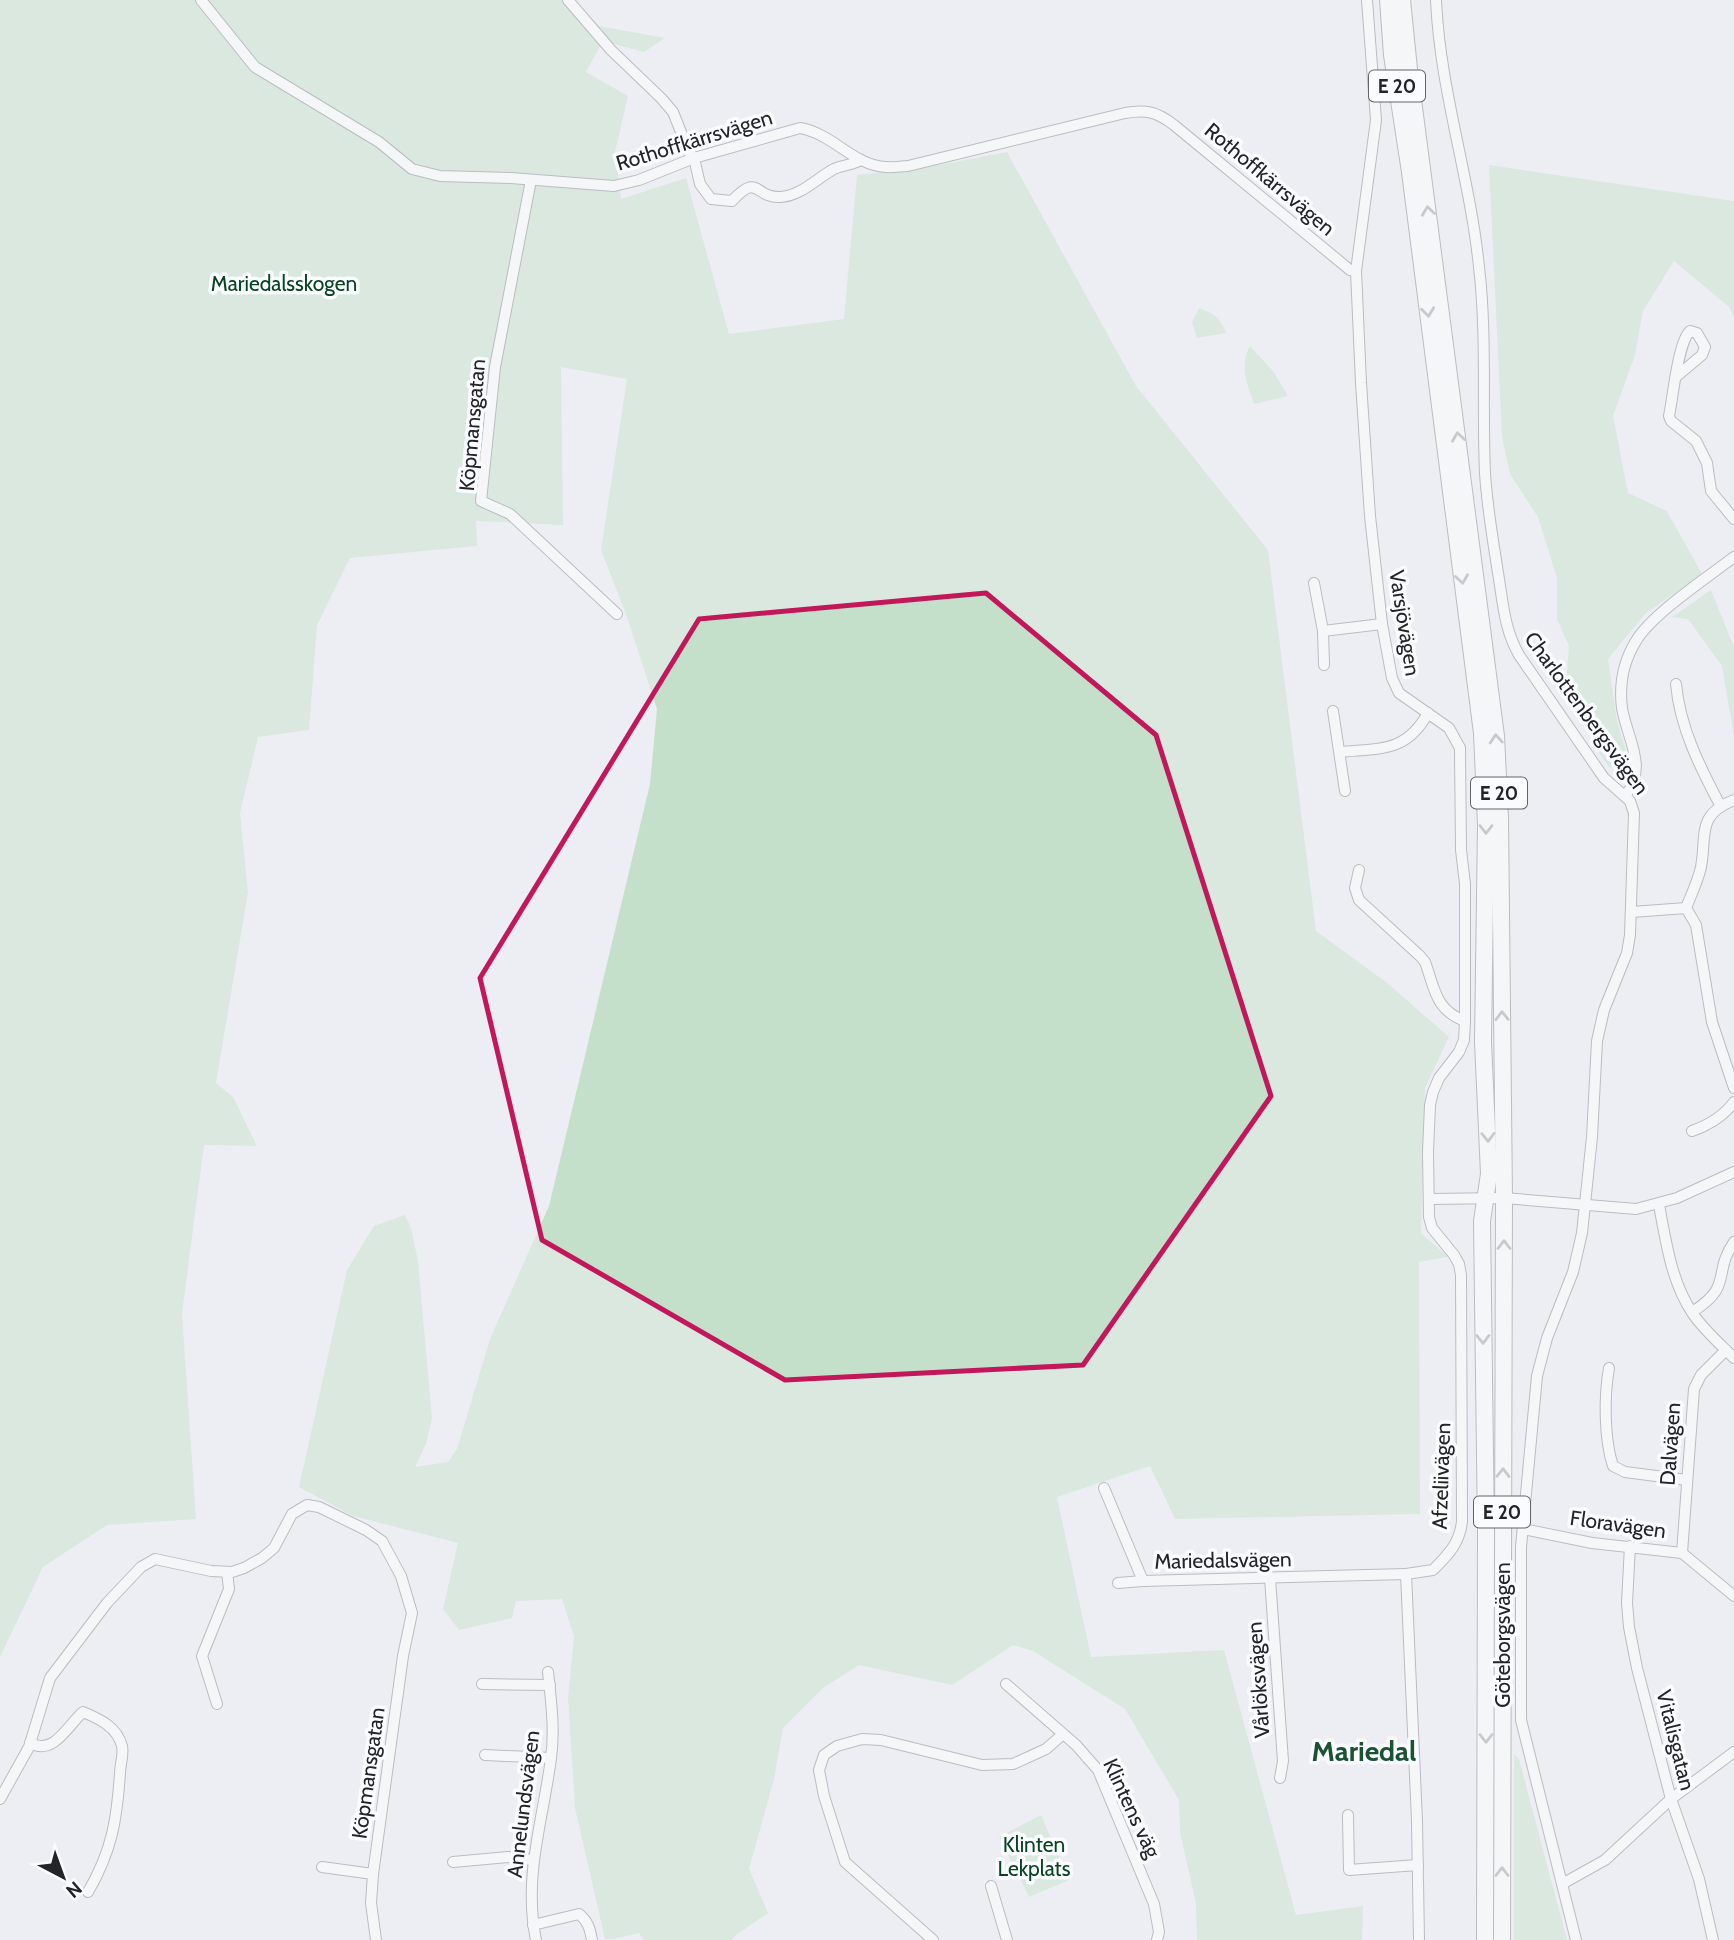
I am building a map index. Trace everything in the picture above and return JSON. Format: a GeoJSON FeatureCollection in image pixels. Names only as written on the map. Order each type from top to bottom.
{"type":"FeatureCollection","features":[{"type":"Feature","properties":{"kind":"highway","name":"E 20"},"geometry":{"type":"LineString","coordinates":[[1388,0],[1392,55],[1496,736],[1504,1198],[1502,1940]]}},
{"type":"Feature","properties":{"kind":"highway","name":"E 20"},"geometry":{"type":"LineString","coordinates":[[1402,0],[1460,508],[1484,770],[1486,825],[1483,1042],[1488,1107],[1487,1197],[1482,1221],[1486,1532],[1485,1940]]}},
{"type":"Feature","properties":{"kind":"street","name":"Rothoffkärrsvägen"},"geometry":{"type":"LineString","coordinates":[[201,0],[255,67],[379,142],[412,169],[440,176],[614,186],[639,180],[694,158],[800,128],[816,130],[861,160],[886,167],[908,166],[1125,113],[1155,112],[1350,271],[1356,271]]}},
{"type":"Feature","properties":{"kind":"street"},"geometry":{"type":"LineString","coordinates":[[568,0],[611,50],[667,105],[678,121],[689,152],[694,158],[700,184],[712,199],[732,201],[744,188],[754,187],[780,197],[791,194],[837,168],[861,160]]}},
{"type":"Feature","properties":{"kind":"street","name":"Varsjövägen"},"geometry":{"type":"LineString","coordinates":[[1367,0],[1376,120],[1356,271],[1369,503],[1382,624],[1395,686],[1399,693],[1454,733],[1461,748],[1461,850],[1465,884],[1464,1040],[1459,1052],[1439,1078],[1430,1105],[1430,1199]]}},
{"type":"Feature","properties":{"kind":"street","name":"Charlottenbergsvägen"},"geometry":{"type":"LineString","coordinates":[[1436,0],[1444,77],[1470,204],[1480,270],[1487,490],[1509,636],[1519,655],[1600,772],[1626,795],[1634,813],[1632,912],[1627,953],[1604,1010],[1597,1041],[1592,1138],[1584,1206]]}},
{"type":"Feature","properties":{"kind":"street","name":"Köpmansgatan"},"geometry":{"type":"LineString","coordinates":[[531,180],[495,368],[481,501],[510,514],[617,614]]}},
{"type":"Feature","properties":{"kind":"street"},"geometry":{"type":"LineString","coordinates":[[1677,376],[1669,416],[1671,421],[1696,442],[1703,453],[1711,491],[1734,519]]}},
{"type":"Feature","properties":{"kind":"street"},"geometry":{"type":"LineString","coordinates":[[1725,510],[1734,501]]}},
{"type":"Feature","properties":{"kind":"street"},"geometry":{"type":"LineString","coordinates":[[1626,795],[1637,772],[1621,698],[1622,675],[1629,655],[1638,637],[1653,621],[1734,557]]}},
{"type":"Feature","properties":{"kind":"street"},"geometry":{"type":"LineString","coordinates":[[1314,583],[1323,631],[1324,666]]}},
{"type":"Feature","properties":{"kind":"street"},"geometry":{"type":"LineString","coordinates":[[1323,631],[1382,624]]}},
{"type":"Feature","properties":{"kind":"street"},"geometry":{"type":"LineString","coordinates":[[1676,684],[1678,702],[1696,758],[1720,805]]}},
{"type":"Feature","properties":{"kind":"street"},"geometry":{"type":"LineString","coordinates":[[1333,711],[1345,792]]}},
{"type":"Feature","properties":{"kind":"street"},"geometry":{"type":"LineString","coordinates":[[1340,752],[1399,745],[1415,732],[1428,713]]}},
{"type":"Feature","properties":{"kind":"street"},"geometry":{"type":"LineString","coordinates":[[1686,908],[1701,866],[1705,822],[1720,805],[1734,800]]}},
{"type":"Feature","properties":{"kind":"street"},"geometry":{"type":"LineString","coordinates":[[1359,870],[1355,888],[1359,900],[1420,956],[1425,962],[1441,1005],[1447,1012],[1465,1021]]}},
{"type":"Feature","properties":{"kind":"street"},"geometry":{"type":"LineString","coordinates":[[1632,912],[1686,908]]}},
{"type":"Feature","properties":{"kind":"street"},"geometry":{"type":"LineString","coordinates":[[1686,908],[1696,925],[1712,1022],[1734,1088]]}},
{"type":"Feature","properties":{"kind":"street"},"geometry":{"type":"LineString","coordinates":[[1692,1131],[1718,1119],[1734,1102]]}},
{"type":"Feature","properties":{"kind":"street"},"geometry":{"type":"LineString","coordinates":[[1430,1199],[1487,1197],[1636,1209],[1659,1205],[1734,1172]]}},
{"type":"Feature","properties":{"kind":"street","name":"Afzeliivägen"},"geometry":{"type":"LineString","coordinates":[[1406,1574],[1433,1570],[1454,1547],[1461,1534],[1462,1521],[1460,1264],[1432,1228],[1429,1217],[1430,1199]]}},
{"type":"Feature","properties":{"kind":"street"},"geometry":{"type":"LineString","coordinates":[[1659,1205],[1670,1261],[1682,1294],[1692,1312],[1730,1354]]}},
{"type":"Feature","properties":{"kind":"street","name":"Göteborgsvägen"},"geometry":{"type":"LineString","coordinates":[[1577,1940],[1521,1720],[1523,1529],[1537,1376],[1547,1338],[1573,1272],[1582,1233],[1584,1206]]}},
{"type":"Feature","properties":{"kind":"street"},"geometry":{"type":"LineString","coordinates":[[1692,1312],[1719,1296],[1726,1287],[1728,1256],[1734,1242]]}},
{"type":"Feature","properties":{"kind":"street","name":"Dalvägen"},"geometry":{"type":"LineString","coordinates":[[1682,1553],[1694,1389],[1701,1375],[1730,1354]]}},
{"type":"Feature","properties":{"kind":"street"},"geometry":{"type":"LineString","coordinates":[[1609,1368],[1606,1385],[1609,1452],[1613,1466],[1625,1472],[1687,1480]]}},
{"type":"Feature","properties":{"kind":"street","name":"Mariedalsvägen"},"geometry":{"type":"LineString","coordinates":[[1104,1488],[1143,1581],[1406,1574]]}},
{"type":"Feature","properties":{"kind":"street","name":"Köpmansgatan"},"geometry":{"type":"LineString","coordinates":[[227,1572],[244,1568],[268,1553],[279,1541],[292,1514],[303,1506],[313,1506],[366,1530],[382,1541],[401,1576],[412,1612],[403,1656],[373,1874],[371,1903],[376,1940]]}},
{"type":"Feature","properties":{"kind":"street","name":"Floravägen"},"geometry":{"type":"LineString","coordinates":[[1523,1529],[1592,1542],[1682,1553],[1734,1596]]}},
{"type":"Feature","properties":{"kind":"street","name":"Vitalisgatan"},"geometry":{"type":"LineString","coordinates":[[1630,1546],[1627,1602],[1629,1627],[1671,1799],[1699,1879],[1713,1940]]}},
{"type":"Feature","properties":{"kind":"street"},"geometry":{"type":"LineString","coordinates":[[0,1799],[5,1780],[30,1743],[50,1678],[107,1603],[147,1562],[155,1559],[227,1572],[229,1589],[202,1656],[218,1704]]}},
{"type":"Feature","properties":{"kind":"street"},"geometry":{"type":"LineString","coordinates":[[1406,1574],[1419,1940]]}},
{"type":"Feature","properties":{"kind":"street","name":"Vårlöksvägen"},"geometry":{"type":"LineString","coordinates":[[1270,1578],[1283,1761],[1280,1778]]}},
{"type":"Feature","properties":{"kind":"street"},"geometry":{"type":"LineString","coordinates":[[1118,1583],[1143,1581]]}},
{"type":"Feature","properties":{"kind":"street","name":"Annelundsvägen"},"geometry":{"type":"LineString","coordinates":[[536,1940],[533,1925],[532,1860],[551,1758],[552,1720],[548,1672]]}},
{"type":"Feature","properties":{"kind":"street"},"geometry":{"type":"LineString","coordinates":[[481,1684],[550,1685]]}},
{"type":"Feature","properties":{"kind":"street","name":"Klintens väg"},"geometry":{"type":"LineString","coordinates":[[1006,1684],[1076,1745],[1098,1770],[1154,1904],[1159,1932],[1157,1940]]}},
{"type":"Feature","properties":{"kind":"street"},"geometry":{"type":"LineString","coordinates":[[30,1743],[39,1748],[49,1747],[83,1712],[113,1728],[122,1747],[118,1799],[111,1840],[103,1866],[88,1892]]}},
{"type":"Feature","properties":{"kind":"street"},"geometry":{"type":"LineString","coordinates":[[933,1940],[845,1863],[824,1796],[819,1769],[824,1755],[837,1746],[862,1738],[881,1740],[982,1765],[1013,1764],[1046,1749],[1062,1735]]}},
{"type":"Feature","properties":{"kind":"street"},"geometry":{"type":"LineString","coordinates":[[1562,1884],[1605,1860],[1671,1799],[1734,1752]]}},
{"type":"Feature","properties":{"kind":"street"},"geometry":{"type":"LineString","coordinates":[[485,1755],[551,1758]]}},
{"type":"Feature","properties":{"kind":"street"},"geometry":{"type":"LineString","coordinates":[[1348,1815],[1349,1870],[1418,1865]]}},
{"type":"Feature","properties":{"kind":"street"},"geometry":{"type":"LineString","coordinates":[[453,1862],[508,1857],[532,1860]]}},
{"type":"Feature","properties":{"kind":"street"},"geometry":{"type":"LineString","coordinates":[[322,1867],[373,1874]]}},
{"type":"Feature","properties":{"kind":"street"},"geometry":{"type":"LineString","coordinates":[[991,1886],[1007,1940]]}},
{"type":"Feature","properties":{"kind":"street"},"geometry":{"type":"LineString","coordinates":[[533,1925],[579,1914],[590,1927],[592,1940]]}},
{"type":"Feature","properties":{"kind":"highlighted area"},"geometry":{"type":"Polygon","coordinates":[[[986,593],[1156,735],[1271,1096],[1083,1365],[785,1380],[542,1240],[480,978],[699,619],[986,593]]]}},
{"type":"Feature","properties":{"kind":"green space","name":"Mariedalsskogen"},"geometry":{"type":"Polygon","coordinates":[[[0,0],[574,0],[599,26],[665,38],[644,52],[603,41],[586,72],[628,96],[615,152],[621,199],[686,178],[729,334],[844,319],[857,175],[928,167],[1007,152],[1136,386],[1268,550],[1316,931],[1386,982],[1449,1037],[1425,1088],[1421,1233],[1448,1257],[1419,1262],[1420,1514],[1175,1519],[1150,1466],[1057,1497],[1091,1657],[1224,1650],[1296,1915],[1363,1906],[1362,1940],[1197,1940],[1196,1903],[1180,1833],[1179,1800],[1125,1709],[1033,1651],[1013,1645],[952,1685],[859,1665],[823,1688],[783,1728],[774,1779],[749,1869],[768,1913],[732,1940],[644,1940],[639,1933],[605,1939],[575,1808],[568,1697],[574,1636],[562,1599],[516,1601],[512,1618],[459,1630],[443,1609],[458,1543],[353,1516],[299,1487],[347,1270],[374,1226],[405,1215],[411,1228],[418,1261],[432,1418],[426,1444],[415,1467],[448,1462],[457,1449],[490,1339],[549,1206],[650,784],[657,709],[626,614],[601,550],[627,379],[561,367],[563,525],[476,521],[477,546],[350,558],[317,625],[309,730],[258,737],[240,813],[248,892],[216,1083],[233,1097],[257,1146],[204,1145],[182,1314],[196,1519],[107,1525],[43,1567],[0,1657],[0,0]]]}},
{"type":"Feature","properties":{"kind":"green space"},"geometry":{"type":"Polygon","coordinates":[[[1489,165],[1734,201],[1734,319],[1729,307],[1674,261],[1643,311],[1635,355],[1613,416],[1628,493],[1667,511],[1702,574],[1645,614],[1608,659],[1617,721],[1628,764],[1617,767],[1609,767],[1601,756],[1586,719],[1566,684],[1569,646],[1557,619],[1557,578],[1538,517],[1510,474],[1502,437],[1489,165]]]}},
{"type":"Feature","properties":{"kind":"green space"},"geometry":{"type":"Polygon","coordinates":[[[1199,308],[1216,317],[1226,333],[1197,338],[1192,322],[1199,308]]]}},
{"type":"Feature","properties":{"kind":"green space"},"geometry":{"type":"Polygon","coordinates":[[[1250,346],[1273,371],[1288,396],[1254,404],[1245,367],[1250,346]]]}},
{"type":"Feature","properties":{"kind":"green space"},"geometry":{"type":"Polygon","coordinates":[[[1711,590],[1734,647],[1734,737],[1722,666],[1688,619],[1672,617],[1711,590]]]}},
{"type":"Feature","properties":{"kind":"green space"},"geometry":{"type":"Polygon","coordinates":[[[1514,1754],[1519,1759],[1567,1940],[1514,1940],[1514,1754]]]}},
{"type":"Feature","properties":{"kind":"green space","name":"Klinten Lekplats"},"geometry":{"type":"Polygon","coordinates":[[[1041,1815],[1069,1880],[1029,1897],[999,1837],[1041,1815]]]}},
{"type":"Feature","properties":{"kind":"district","name":"Mariedal"},"geometry":{"type":"Point","coordinates":[1364,1751]}}]}
